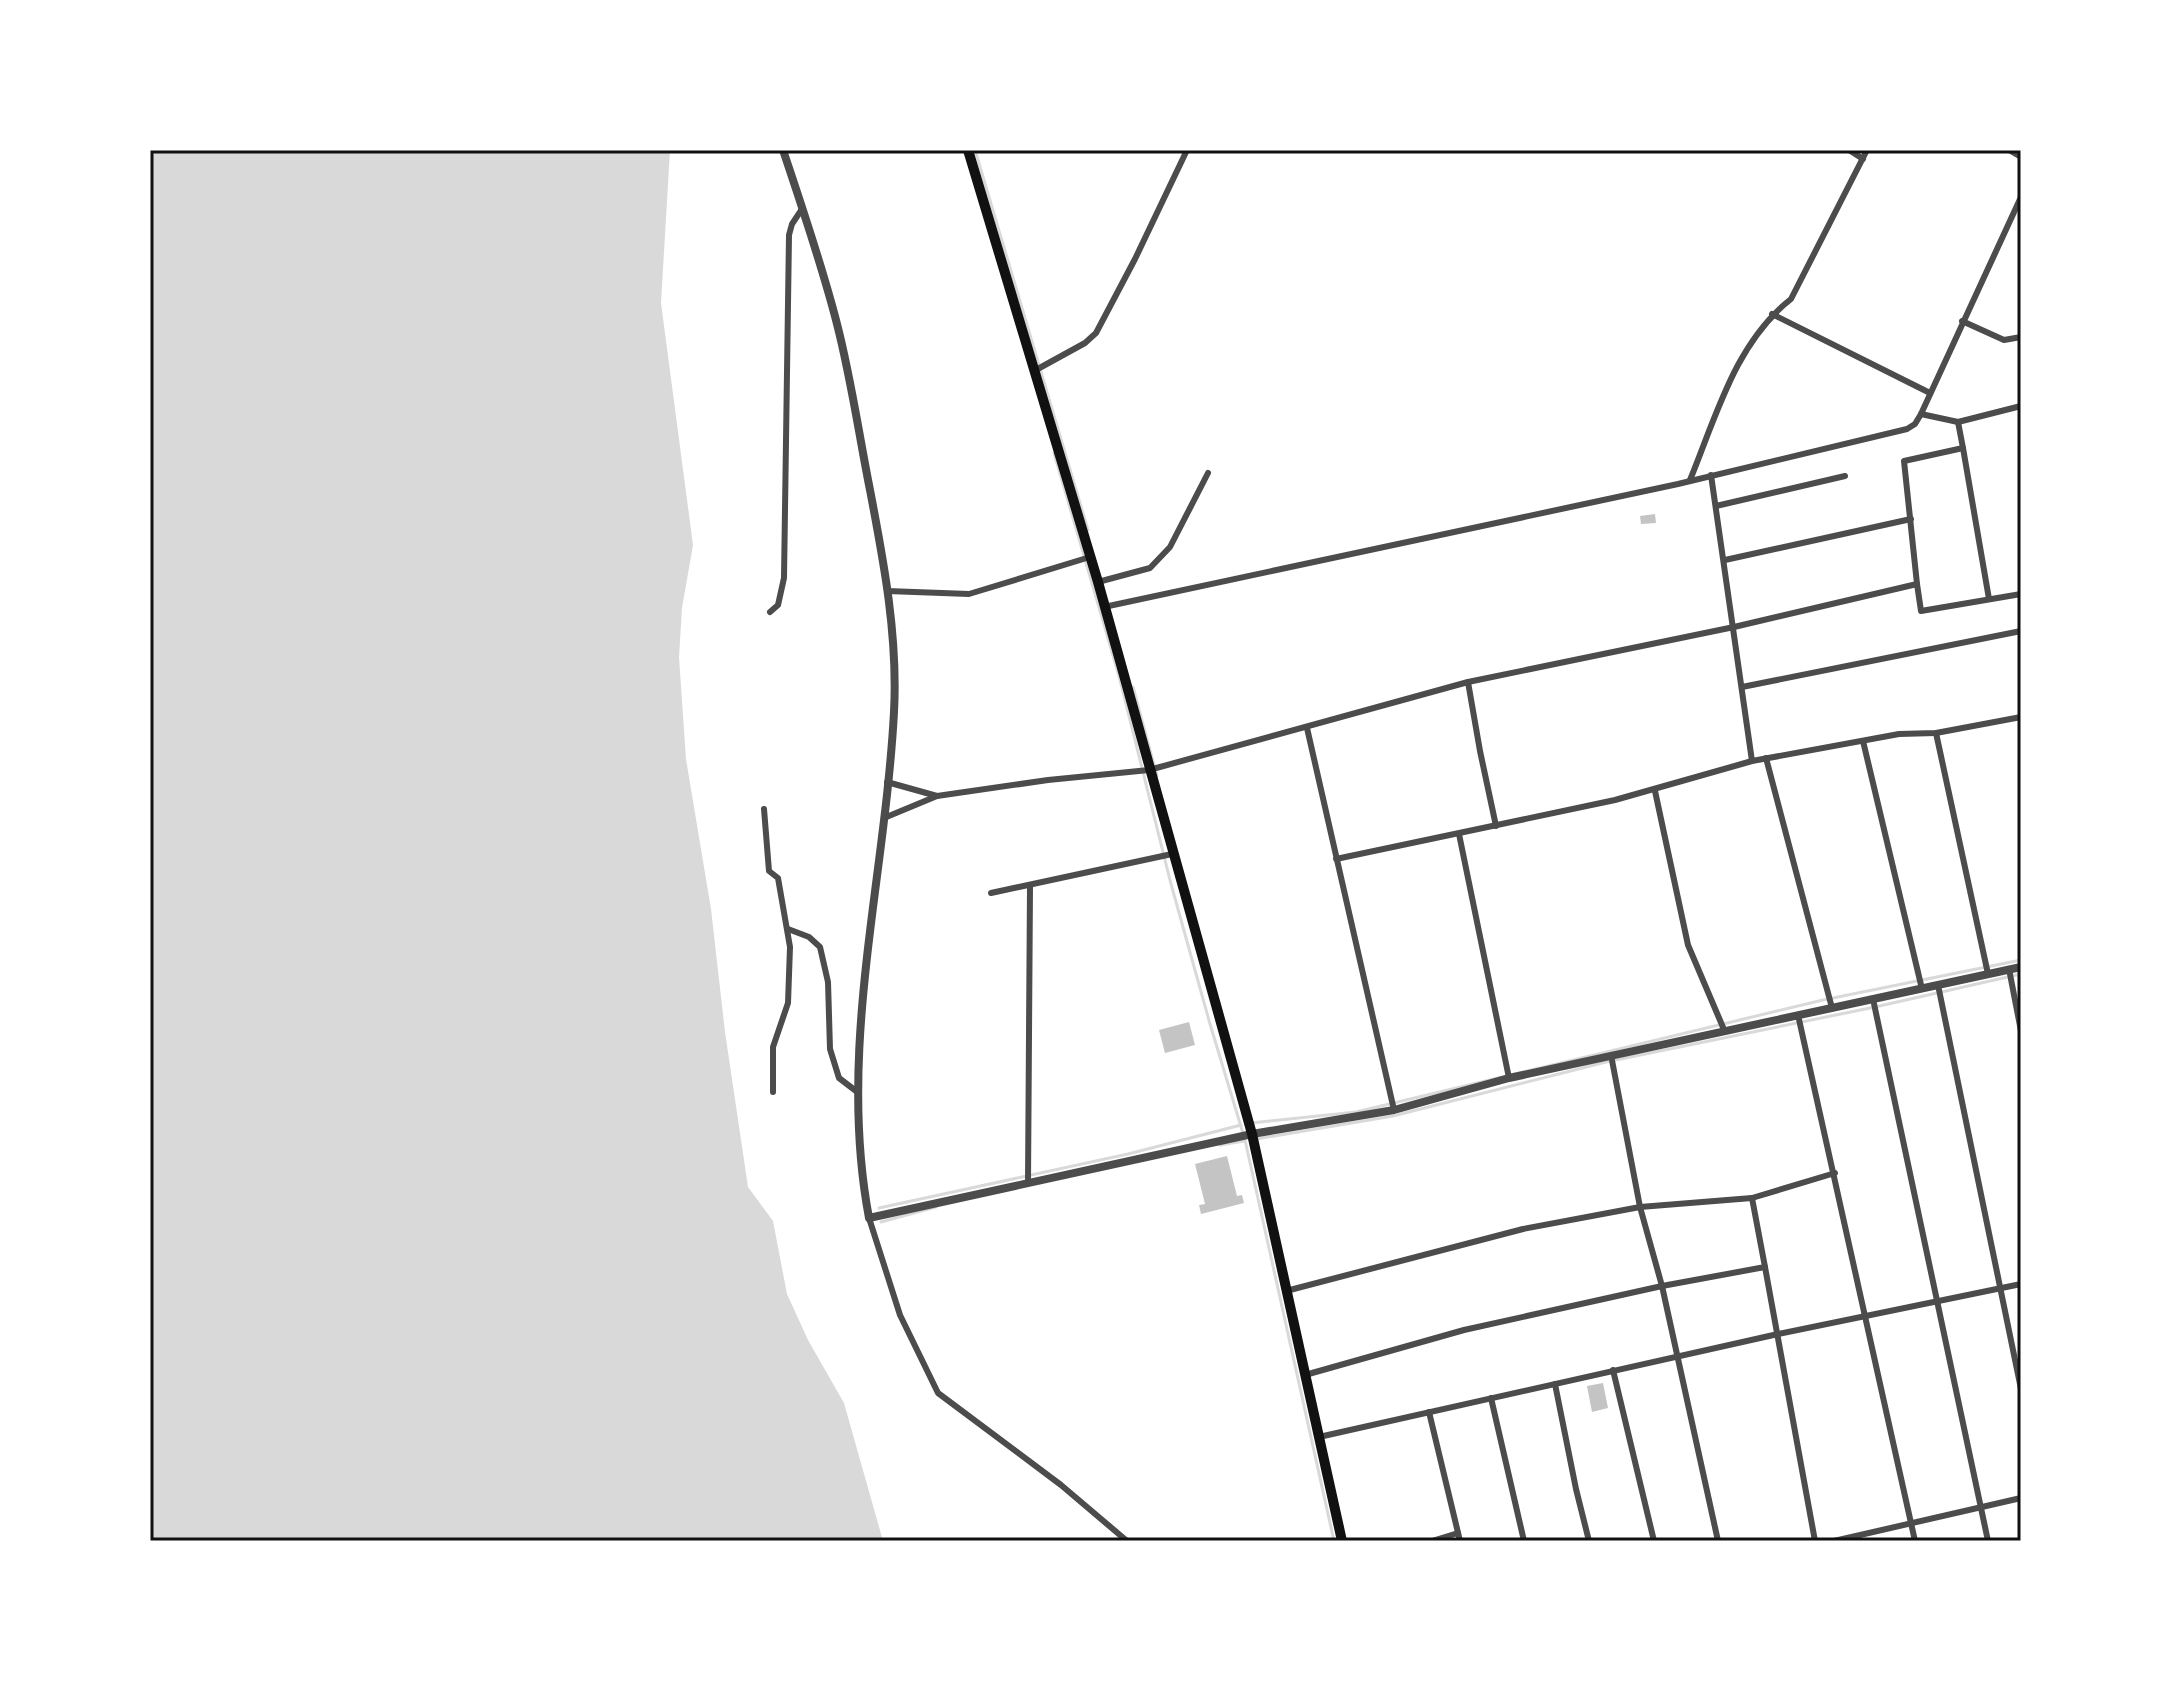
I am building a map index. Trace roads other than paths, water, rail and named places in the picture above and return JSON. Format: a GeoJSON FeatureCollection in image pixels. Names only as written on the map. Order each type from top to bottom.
{"type":"FeatureCollection","features":[{"type":"Feature","properties":{"kind":"main road"},"geometry":{"type":"LineString","coordinates":[[968,150],[1098,582],[1252,1134],[1342,1541]]}},
{"type":"Feature","properties":{"kind":"street"},"geometry":{"type":"LineString","coordinates":[[783,150],[837,324],[893,633],[894,714],[860,1020],[856,1091],[863,1186],[869,1218],[900,1315],[938,1393],[1061,1485],[1127,1541]]}},
{"type":"Feature","properties":{"kind":"street"},"geometry":{"type":"LineString","coordinates":[[1034,371],[1085,343],[1096,333],[1187,150]]}},
{"type":"Feature","properties":{"kind":"street"},"geometry":{"type":"LineString","coordinates":[[1849,150],[1863,159]]}},
{"type":"Feature","properties":{"kind":"street"},"geometry":{"type":"LineString","coordinates":[[1690,480],[1740,358],[1772,314],[1791,299],[1867,150]]}},
{"type":"Feature","properties":{"kind":"street"},"geometry":{"type":"LineString","coordinates":[[2009,150],[2021,157]]}},
{"type":"Feature","properties":{"kind":"street"},"geometry":{"type":"LineString","coordinates":[[1104,607],[1690,480],[1907,429],[1915,424],[1921,414],[2021,197]]}},
{"type":"Feature","properties":{"kind":"street"},"geometry":{"type":"LineString","coordinates":[[770,612],[778,605],[783,592],[789,235],[802,209]]}},
{"type":"Feature","properties":{"kind":"street"},"geometry":{"type":"LineString","coordinates":[[1772,314],[1930,393]]}},
{"type":"Feature","properties":{"kind":"street"},"geometry":{"type":"LineString","coordinates":[[1962,321],[2004,340],[2021,337]]}},
{"type":"Feature","properties":{"kind":"street"},"geometry":{"type":"LineString","coordinates":[[1921,414],[1958,422],[2021,406]]}},
{"type":"Feature","properties":{"kind":"street"},"geometry":{"type":"LineString","coordinates":[[1958,422],[1989,599]]}},
{"type":"Feature","properties":{"kind":"street"},"geometry":{"type":"LineString","coordinates":[[1963,448],[1904,461],[1921,611],[2021,594]]}},
{"type":"Feature","properties":{"kind":"street"},"geometry":{"type":"LineString","coordinates":[[1098,582],[1150,568],[1170,547],[1208,473]]}},
{"type":"Feature","properties":{"kind":"street"},"geometry":{"type":"LineString","coordinates":[[1711,475],[1752,761]]}},
{"type":"Feature","properties":{"kind":"street"},"geometry":{"type":"LineString","coordinates":[[1716,506],[1845,476]]}},
{"type":"Feature","properties":{"kind":"street"},"geometry":{"type":"LineString","coordinates":[[1725,560],[1911,519]]}},
{"type":"Feature","properties":{"kind":"street"},"geometry":{"type":"LineString","coordinates":[[887,591],[969,594],[1090,557]]}},
{"type":"Feature","properties":{"kind":"street"},"geometry":{"type":"LineString","coordinates":[[884,818],[937,796],[1149,770],[1468,682],[1734,627],[1917,584]]}},
{"type":"Feature","properties":{"kind":"street"},"geometry":{"type":"LineString","coordinates":[[1742,687],[2021,631]]}},
{"type":"Feature","properties":{"kind":"street"},"geometry":{"type":"LineString","coordinates":[[1468,682],[1496,826]]}},
{"type":"Feature","properties":{"kind":"street"},"geometry":{"type":"LineString","coordinates":[[1336,859],[1655,791],[1766,758],[1899,734],[1936,733],[2021,717]]}},
{"type":"Feature","properties":{"kind":"street"},"geometry":{"type":"LineString","coordinates":[[1307,728],[1394,1110]]}},
{"type":"Feature","properties":{"kind":"street"},"geometry":{"type":"LineString","coordinates":[[1936,733],[1988,974]]}},
{"type":"Feature","properties":{"kind":"street"},"geometry":{"type":"LineString","coordinates":[[1863,741],[1922,989]]}},
{"type":"Feature","properties":{"kind":"street"},"geometry":{"type":"LineString","coordinates":[[1766,758],[1832,1008]]}},
{"type":"Feature","properties":{"kind":"street"},"geometry":{"type":"LineString","coordinates":[[887,782],[937,796]]}},
{"type":"Feature","properties":{"kind":"street"},"geometry":{"type":"LineString","coordinates":[[1655,791],[1688,945],[1725,1032]]}},
{"type":"Feature","properties":{"kind":"street"},"geometry":{"type":"LineString","coordinates":[[764,809],[769,871],[778,878],[790,947],[788,1003],[773,1047],[773,1092]]}},
{"type":"Feature","properties":{"kind":"street"},"geometry":{"type":"LineString","coordinates":[[1459,834],[1509,1078]]}},
{"type":"Feature","properties":{"kind":"street"},"geometry":{"type":"LineString","coordinates":[[991,893],[1172,854]]}},
{"type":"Feature","properties":{"kind":"street"},"geometry":{"type":"LineString","coordinates":[[1028,1183],[1030,886]]}},
{"type":"Feature","properties":{"kind":"street"},"geometry":{"type":"LineString","coordinates":[[788,929],[809,937],[820,947],[828,982],[830,1049],[839,1078],[856,1091]]}},
{"type":"Feature","properties":{"kind":"street"},"geometry":{"type":"LineString","coordinates":[[869,1218],[1252,1134],[1394,1110],[1509,1078],[2021,967]]}},
{"type":"Feature","properties":{"kind":"street"},"geometry":{"type":"LineString","coordinates":[[2009,969],[2021,1031]]}},
{"type":"Feature","properties":{"kind":"street"},"geometry":{"type":"LineString","coordinates":[[1938,985],[2021,1389]]}},
{"type":"Feature","properties":{"kind":"street"},"geometry":{"type":"LineString","coordinates":[[1873,999],[1988,1541]]}},
{"type":"Feature","properties":{"kind":"street"},"geometry":{"type":"LineString","coordinates":[[1798,1015],[1915,1541]]}},
{"type":"Feature","properties":{"kind":"street"},"geometry":{"type":"LineString","coordinates":[[1611,1055],[1640,1207],[1662,1286],[1718,1541]]}},
{"type":"Feature","properties":{"kind":"street"},"geometry":{"type":"LineString","coordinates":[[1286,1291],[1523,1229],[1640,1207],[1752,1198],[1835,1173]]}},
{"type":"Feature","properties":{"kind":"street"},"geometry":{"type":"LineString","coordinates":[[1752,1198],[1815,1541]]}},
{"type":"Feature","properties":{"kind":"street"},"geometry":{"type":"LineString","coordinates":[[1305,1375],[1464,1330],[1662,1286],[1765,1267]]}},
{"type":"Feature","properties":{"kind":"street"},"geometry":{"type":"LineString","coordinates":[[1319,1437],[1865,1315],[2021,1284]]}},
{"type":"Feature","properties":{"kind":"street"},"geometry":{"type":"LineString","coordinates":[[1613,1370],[1654,1541]]}},
{"type":"Feature","properties":{"kind":"street"},"geometry":{"type":"LineString","coordinates":[[1555,1384],[1589,1541]]}},
{"type":"Feature","properties":{"kind":"street"},"geometry":{"type":"LineString","coordinates":[[1491,1398],[1524,1541]]}},
{"type":"Feature","properties":{"kind":"street"},"geometry":{"type":"LineString","coordinates":[[1429,1412],[1459,1537],[1432,1541]]}},
{"type":"Feature","properties":{"kind":"street"},"geometry":{"type":"LineString","coordinates":[[1834,1541],[2021,1498]]}},
{"type":"Feature","properties":{"kind":"waterway"},"geometry":{"type":"LineString","coordinates":[[975,150],[1088,530]]}},
{"type":"Feature","properties":{"kind":"waterway"},"geometry":{"type":"LineString","coordinates":[[1054,453],[1119,676],[1171,884],[1245,1140],[1334,1541]]}},
{"type":"Feature","properties":{"kind":"waterway"},"geometry":{"type":"LineString","coordinates":[[1133,687],[1157,776]]}},
{"type":"Feature","properties":{"kind":"waterway"},"geometry":{"type":"LineString","coordinates":[[1251,1123],[1356,1112],[1823,1000],[2021,960]]}},
{"type":"Feature","properties":{"kind":"waterway"},"geometry":{"type":"LineString","coordinates":[[1256,1139],[1393,1116],[1606,1062],[2021,974]]}},
{"type":"Feature","properties":{"kind":"waterway"},"geometry":{"type":"LineString","coordinates":[[879,1208],[1128,1154],[1241,1125]]}},
{"type":"Feature","properties":{"kind":"waterway"},"geometry":{"type":"LineString","coordinates":[[1220,1145],[1244,1141]]}},
{"type":"Feature","properties":{"kind":"waterway"},"geometry":{"type":"LineString","coordinates":[[881,1222],[936,1207]]}}]}
